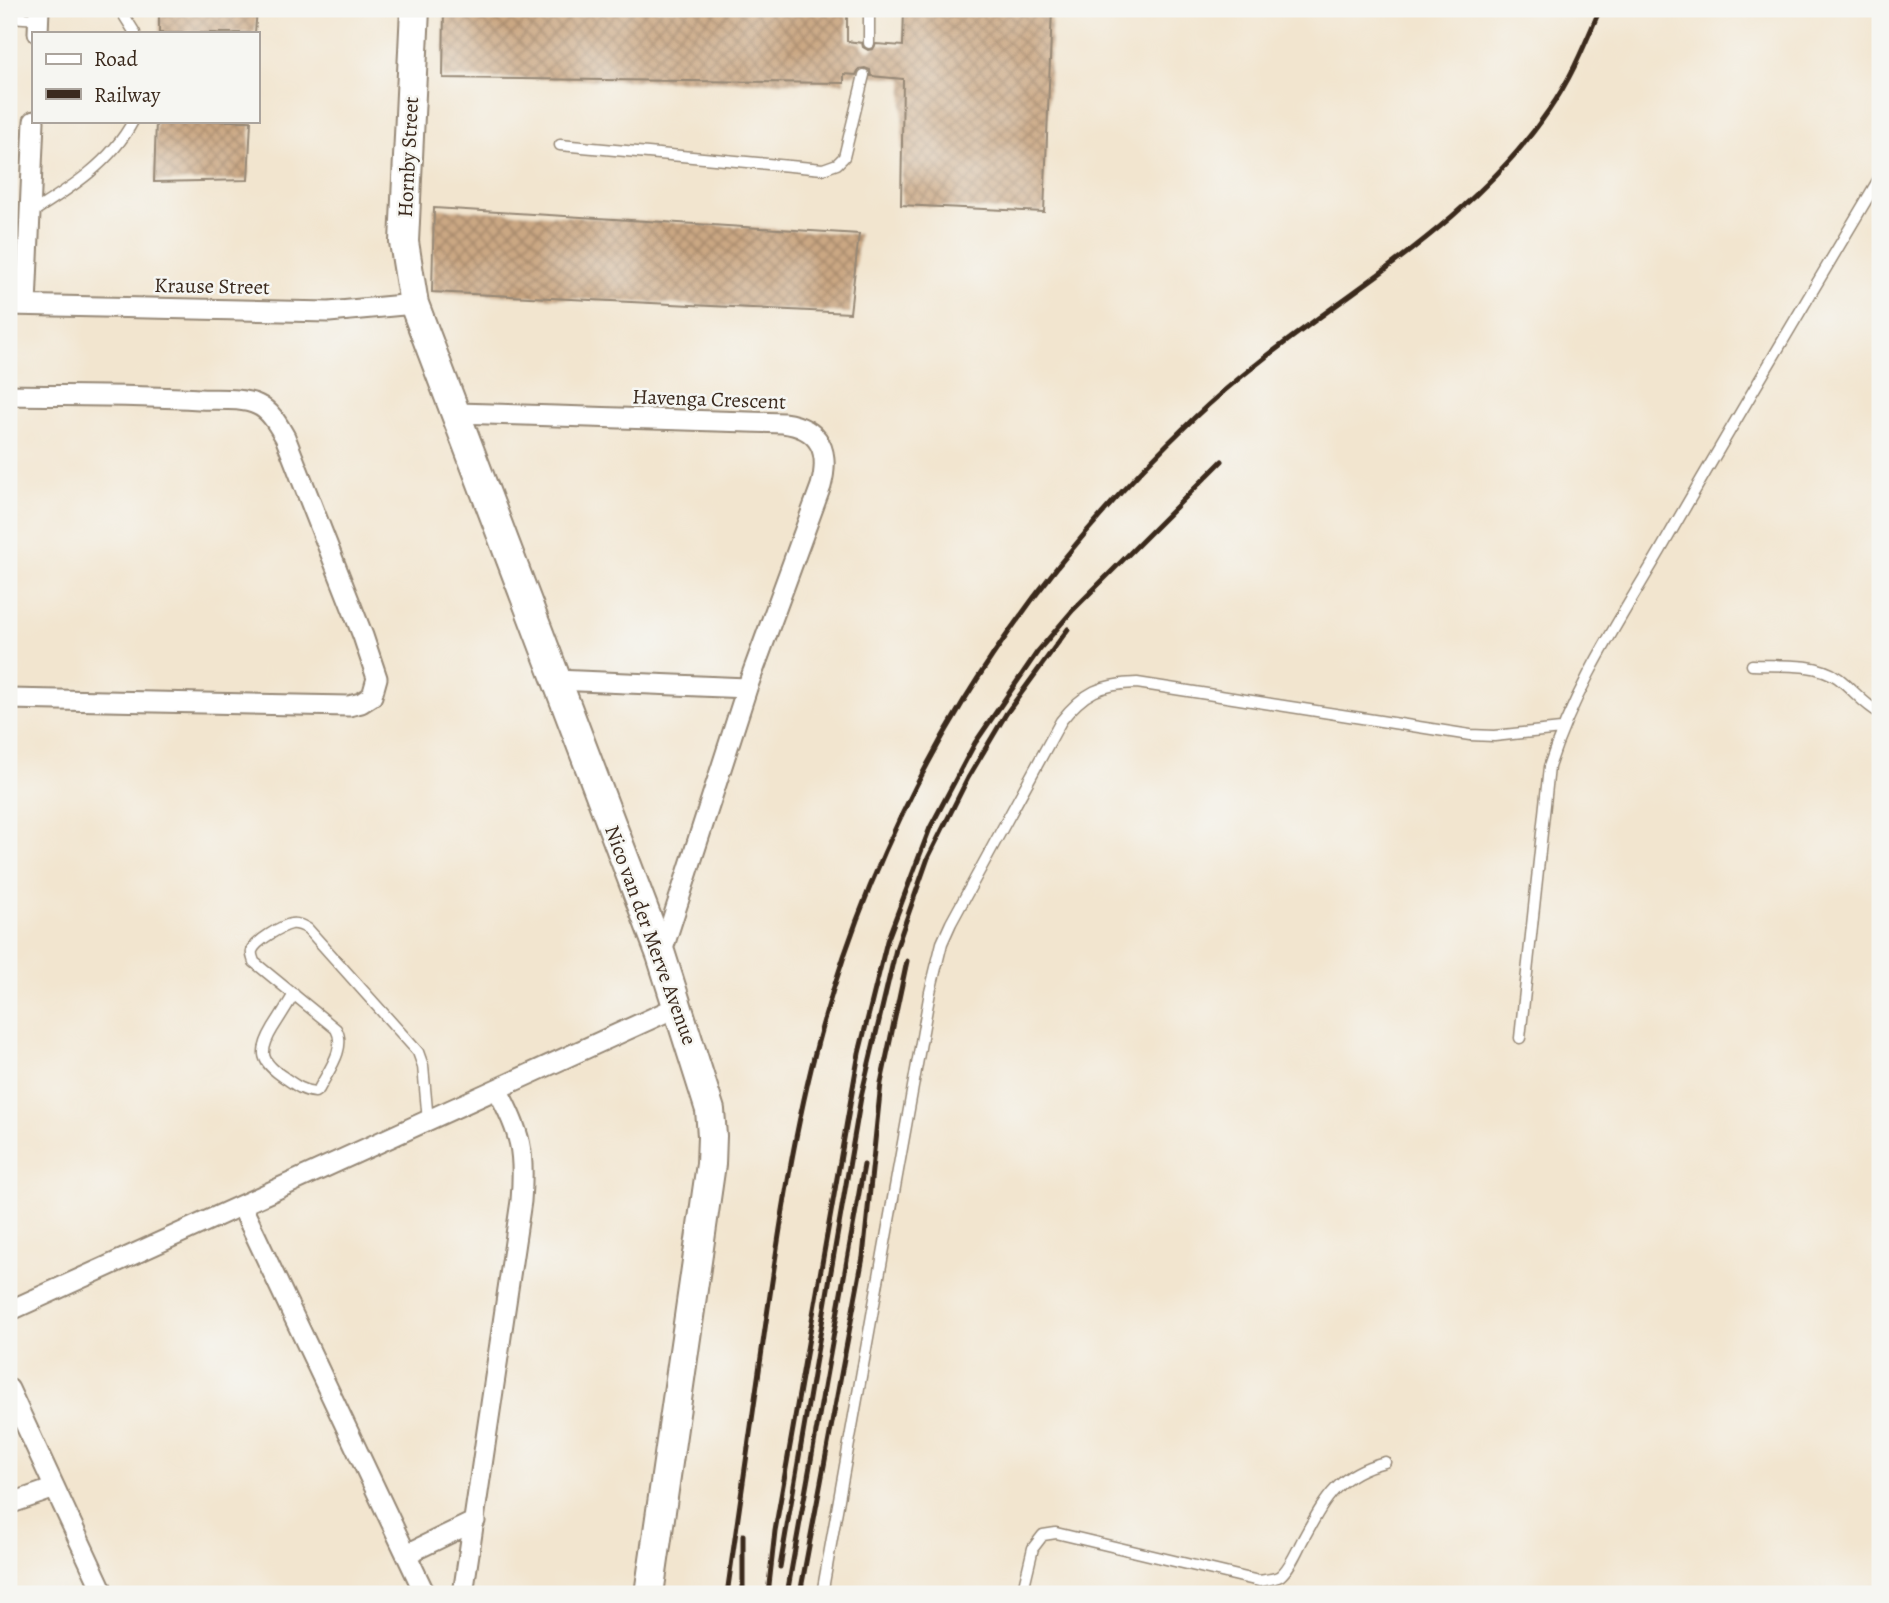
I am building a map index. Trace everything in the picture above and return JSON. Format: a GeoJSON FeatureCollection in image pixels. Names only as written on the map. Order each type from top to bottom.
{"type":"FeatureCollection","features":[{"type":"Feature","properties":{"kind":"street","name":"Hornby Street"},"geometry":{"type":"LineString","coordinates":[[414,304],[404,242],[415,9]]}},
{"type":"Feature","properties":{"kind":"street"},"geometry":{"type":"LineString","coordinates":[[17,305],[30,214],[34,122]]}},
{"type":"Feature","properties":{"kind":"street","name":"Krause Street"},"geometry":{"type":"LineString","coordinates":[[17,305],[329,312],[414,304]]}},
{"type":"Feature","properties":{"kind":"street","name":"Nico van der Merve Avenue"},"geometry":{"type":"LineString","coordinates":[[414,304],[661,955],[705,1090],[712,1136],[693,1292],[649,1594]]}},
{"type":"Feature","properties":{"kind":"street"},"geometry":{"type":"LineString","coordinates":[[9,395],[241,401],[259,405],[267,411],[285,438],[341,575],[377,678],[372,696],[349,706],[9,699]]}},
{"type":"Feature","properties":{"kind":"street","name":"Havenga Crescent"},"geometry":{"type":"LineString","coordinates":[[457,413],[771,423],[794,425],[812,433],[821,443],[824,453],[821,486],[747,688],[661,955]]}},
{"type":"Feature","properties":{"kind":"street"},"geometry":{"type":"LineString","coordinates":[[555,680],[747,688]]}},
{"type":"Feature","properties":{"kind":"street"},"geometry":{"type":"LineString","coordinates":[[9,1311],[679,1006]]}},
{"type":"Feature","properties":{"kind":"street"},"geometry":{"type":"LineString","coordinates":[[463,1594],[521,1201],[524,1163],[517,1129],[497,1089]]}},
{"type":"Feature","properties":{"kind":"street"},"geometry":{"type":"LineString","coordinates":[[242,1206],[425,1594]]}},
{"type":"Feature","properties":{"kind":"street"},"geometry":{"type":"LineString","coordinates":[[9,1389],[104,1594]]}},
{"type":"Feature","properties":{"kind":"street"},"geometry":{"type":"LineString","coordinates":[[9,1504],[55,1488]]}},
{"type":"Feature","properties":{"kind":"street"},"geometry":{"type":"LineString","coordinates":[[407,1554],[475,1521]]}},
{"type":"Feature","properties":{"kind":"lane"},"geometry":{"type":"LineString","coordinates":[[120,9],[134,32]]}},
{"type":"Feature","properties":{"kind":"lane"},"geometry":{"type":"LineString","coordinates":[[869,9],[869,43]]}},
{"type":"Feature","properties":{"kind":"lane"},"geometry":{"type":"LineString","coordinates":[[9,17],[39,20]]}},
{"type":"Feature","properties":{"kind":"lane"},"geometry":{"type":"LineString","coordinates":[[559,145],[823,169],[837,164],[844,157],[864,75]]}},
{"type":"Feature","properties":{"kind":"lane"},"geometry":{"type":"LineString","coordinates":[[30,214],[85,177],[118,143],[131,122]]}},
{"type":"Feature","properties":{"kind":"lane"},"geometry":{"type":"LineString","coordinates":[[1520,1038],[1549,767],[1561,729],[1582,685],[1703,475],[1880,177]]}},
{"type":"Feature","properties":{"kind":"lane"},"geometry":{"type":"LineString","coordinates":[[1752,665],[1819,668],[1838,678],[1868,706],[1880,713]]}},
{"type":"Feature","properties":{"kind":"lane"},"geometry":{"type":"LineString","coordinates":[[822,1594],[930,992],[942,943],[961,903],[1061,721],[1073,706],[1104,686],[1137,682],[1470,735],[1494,736],[1561,729]]}},
{"type":"Feature","properties":{"kind":"lane"},"geometry":{"type":"LineString","coordinates":[[294,994],[264,1043],[262,1052],[272,1070],[299,1088],[315,1092],[341,1046],[336,1028],[294,994],[254,962],[252,951],[275,930],[293,924],[302,925],[418,1052],[423,1066],[428,1121]]}},
{"type":"Feature","properties":{"kind":"lane"},"geometry":{"type":"LineString","coordinates":[[1022,1594],[1033,1548],[1044,1535],[1056,1532],[1259,1581],[1279,1577],[1337,1486],[1365,1467],[1385,1462]]}},
{"type":"Feature","properties":{"kind":"building"},"geometry":{"type":"Polygon","coordinates":[[[159,9],[257,9],[255,32],[159,32],[159,9]]]}},
{"type":"Feature","properties":{"kind":"building"},"geometry":{"type":"Polygon","coordinates":[[[444,9],[847,9],[847,41],[862,43],[868,50],[873,49],[876,44],[903,46],[904,9],[1052,9],[1044,212],[901,205],[903,79],[871,76],[870,70],[865,68],[859,69],[856,75],[844,74],[844,83],[443,78],[444,9]]]}},
{"type":"Feature","properties":{"kind":"building"},"geometry":{"type":"Polygon","coordinates":[[[156,122],[251,122],[248,180],[154,182],[156,122]]]}},
{"type":"Feature","properties":{"kind":"building"},"geometry":{"type":"Polygon","coordinates":[[[434,208],[859,234],[850,313],[432,292],[434,208]]]}},
{"type":"Feature","properties":{"kind":"railway"},"geometry":{"type":"LineString","coordinates":[[727,1594],[782,1214],[811,1070],[848,945],[881,860],[920,779],[964,701],[1013,626],[1068,554],[1128,485],[1193,419],[1237,380],[1380,274],[1471,199],[1512,157],[1549,110],[1571,74],[1600,9]]}},
{"type":"Feature","properties":{"kind":"railway"},"geometry":{"type":"LineString","coordinates":[[768,1594],[775,1531],[859,1053],[887,941],[930,828],[975,743],[1038,651],[1073,610],[1222,461]]}},
{"type":"Feature","properties":{"kind":"railway"},"geometry":{"type":"LineString","coordinates":[[780,1567],[861,1097],[896,949],[928,858],[968,778],[1006,714],[1068,629]]}},
{"type":"Feature","properties":{"kind":"railway"},"geometry":{"type":"LineString","coordinates":[[800,1594],[863,1257],[881,1083],[907,961]]}},
{"type":"Feature","properties":{"kind":"railway"},"geometry":{"type":"LineString","coordinates":[[787,1594],[864,1165]]}},
{"type":"Feature","properties":{"kind":"railway"},"geometry":{"type":"LineString","coordinates":[[743,1535],[743,1594]]}}]}
